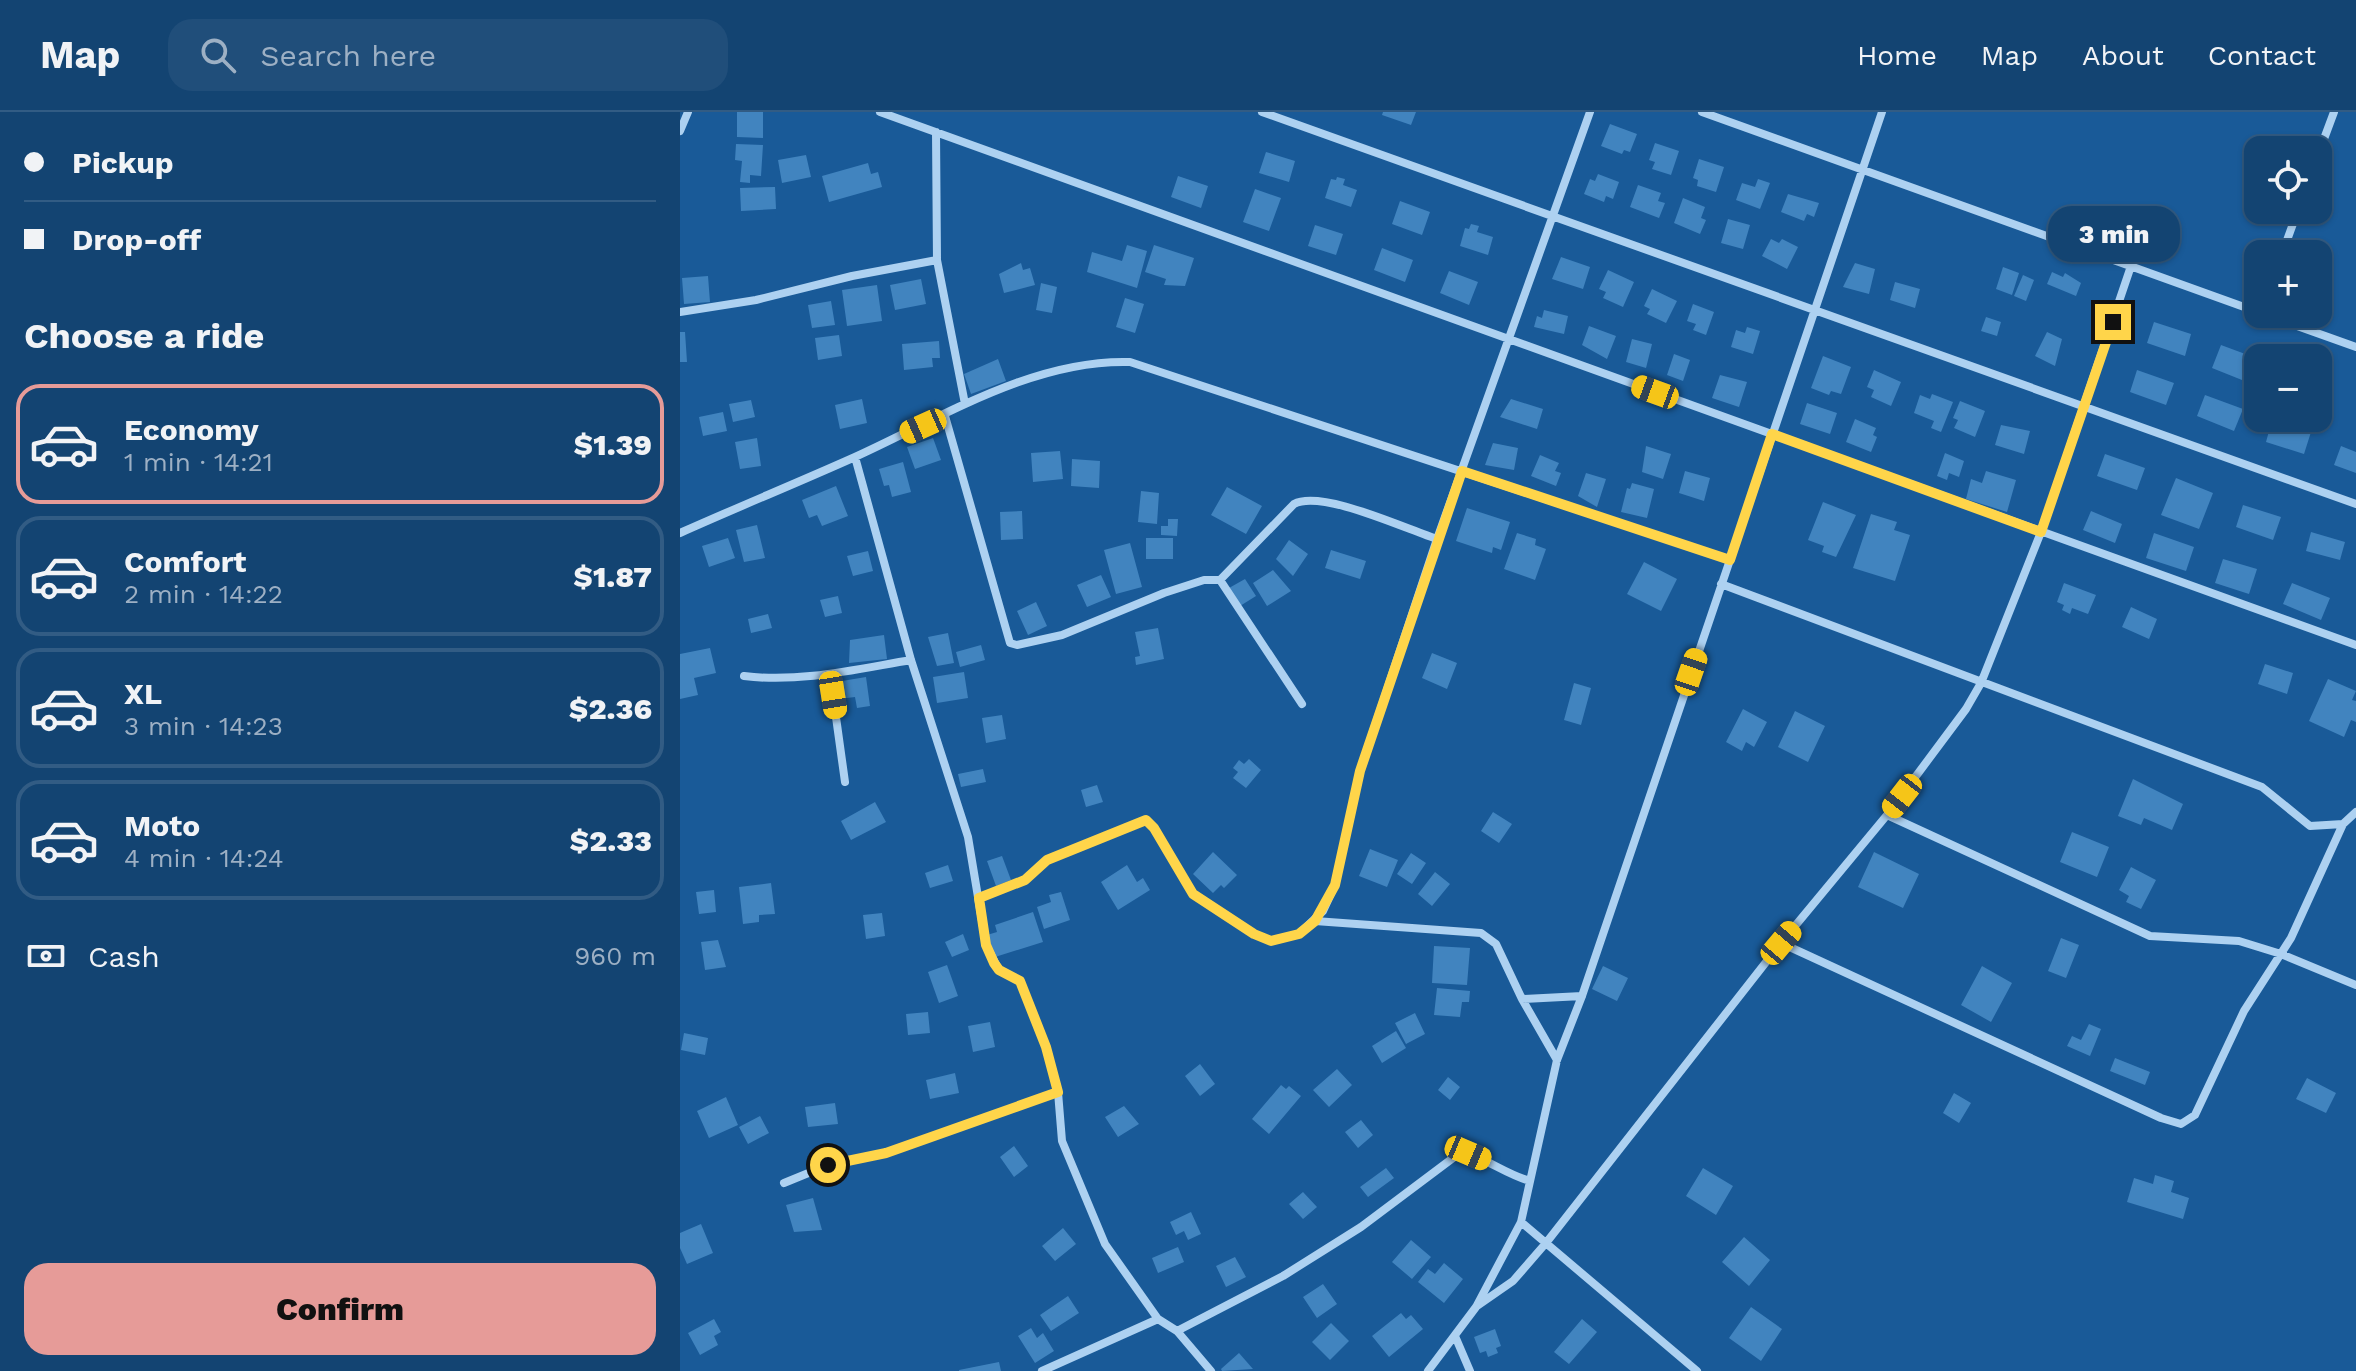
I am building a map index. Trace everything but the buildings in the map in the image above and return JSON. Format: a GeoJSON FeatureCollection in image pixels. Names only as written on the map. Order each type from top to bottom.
{"type":"FeatureCollection","features":[{"type":"Feature","properties":{"kind":"street"},"geometry":{"type":"LineString","coordinates":[[680,131],[688,112]]}},
{"type":"Feature","properties":{"kind":"street"},"geometry":{"type":"LineString","coordinates":[[1262,112],[2356,504]]}},
{"type":"Feature","properties":{"kind":"street"},"geometry":{"type":"LineString","coordinates":[[979,898],[1025,880],[1047,860],[1146,820],[1154,828],[1193,894],[1254,934],[1271,941],[1299,934],[1315,921],[1335,885],[1360,771],[1437,539],[1590,112]]}},
{"type":"Feature","properties":{"kind":"street"},"geometry":{"type":"LineString","coordinates":[[1702,112],[2244,307]]}},
{"type":"Feature","properties":{"kind":"street"},"geometry":{"type":"LineString","coordinates":[[1428,1371],[1476,1307],[1521,1222],[1557,1060],[1582,996],[1882,112]]}},
{"type":"Feature","properties":{"kind":"street"},"geometry":{"type":"LineString","coordinates":[[2325,136],[2334,112]]}},
{"type":"Feature","properties":{"kind":"street"},"geometry":{"type":"LineString","coordinates":[[884,113],[2356,645]]}},
{"type":"Feature","properties":{"kind":"street"},"geometry":{"type":"LineString","coordinates":[[936,132],[937,260],[965,404]]}},
{"type":"Feature","properties":{"kind":"street"},"geometry":{"type":"LineString","coordinates":[[680,312],[756,300],[852,276],[937,260]]}},
{"type":"Feature","properties":{"kind":"street"},"geometry":{"type":"LineString","coordinates":[[1476,1307],[1513,1281],[1546,1243],[1781,943],[1887,815],[1945,739],[1981,683],[2041,532],[2131,266]]}},
{"type":"Feature","properties":{"kind":"street"},"geometry":{"type":"LineString","coordinates":[[2303,328],[2356,347]]}},
{"type":"Feature","properties":{"kind":"street"},"geometry":{"type":"LineString","coordinates":[[680,520],[681,532],[855,457],[965,404],[1078,365],[1130,362],[1730,560]]}},
{"type":"Feature","properties":{"kind":"street"},"geometry":{"type":"LineString","coordinates":[[945,416],[1010,643],[1017,645],[1062,635],[1204,580],[1220,580],[1303,499],[1326,501],[1437,539]]}},
{"type":"Feature","properties":{"kind":"street"},"geometry":{"type":"LineString","coordinates":[[855,457],[911,660],[968,837],[986,945],[999,970],[1020,981],[1046,1047],[1058,1092],[1062,1141],[1105,1244],[1158,1319],[1177,1331],[1211,1371]]}},
{"type":"Feature","properties":{"kind":"street"},"geometry":{"type":"LineString","coordinates":[[1220,580],[1302,704]]}},
{"type":"Feature","properties":{"kind":"street"},"geometry":{"type":"LineString","coordinates":[[1721,584],[2262,787],[2310,826],[2343,824]]}},
{"type":"Feature","properties":{"kind":"street"},"geometry":{"type":"LineString","coordinates":[[744,676],[764,679],[830,674],[911,660]]}},
{"type":"Feature","properties":{"kind":"street"},"geometry":{"type":"LineString","coordinates":[[830,674],[845,782]]}},
{"type":"Feature","properties":{"kind":"street"},"geometry":{"type":"LineString","coordinates":[[1781,943],[2161,1118],[2181,1124],[2195,1115],[2244,1011],[2281,954],[2343,824],[2356,812]]}},
{"type":"Feature","properties":{"kind":"street"},"geometry":{"type":"LineString","coordinates":[[1887,815],[2150,936],[2220,938],[2281,954],[2356,985]]}},
{"type":"Feature","properties":{"kind":"street"},"geometry":{"type":"LineString","coordinates":[[1315,921],[1481,933],[1496,944],[1522,999],[1557,1060]]}},
{"type":"Feature","properties":{"kind":"street"},"geometry":{"type":"LineString","coordinates":[[1522,999],[1582,996]]}},
{"type":"Feature","properties":{"kind":"street"},"geometry":{"type":"LineString","coordinates":[[784,1183],[828,1165],[886,1153],[1058,1092]]}},
{"type":"Feature","properties":{"kind":"street"},"geometry":{"type":"LineString","coordinates":[[1177,1331],[1283,1276],[1361,1227],[1461,1152],[1490,1163],[1505,1174],[1530,1181]]}},
{"type":"Feature","properties":{"kind":"street"},"geometry":{"type":"LineString","coordinates":[[1521,1222],[1697,1371]]}},
{"type":"Feature","properties":{"kind":"street"},"geometry":{"type":"LineString","coordinates":[[1042,1371],[1158,1319]]}},
{"type":"Feature","properties":{"kind":"street"},"geometry":{"type":"LineString","coordinates":[[1455,1336],[1470,1371]]}},
{"type":"Feature","properties":{"kind":"route"},"geometry":{"type":"LineString","coordinates":[[828,1165],[886,1153],[1058,1092],[1046,1047],[1020,981],[999,970],[986,945],[979,898],[1025,880],[1047,860],[1146,820],[1154,828],[1181,879],[1193,894],[1254,934],[1271,941],[1299,934],[1315,921],[1335,885],[1360,771],[1462,471],[1730,560],[1772,434],[2041,532],[2113,322]]}}]}
